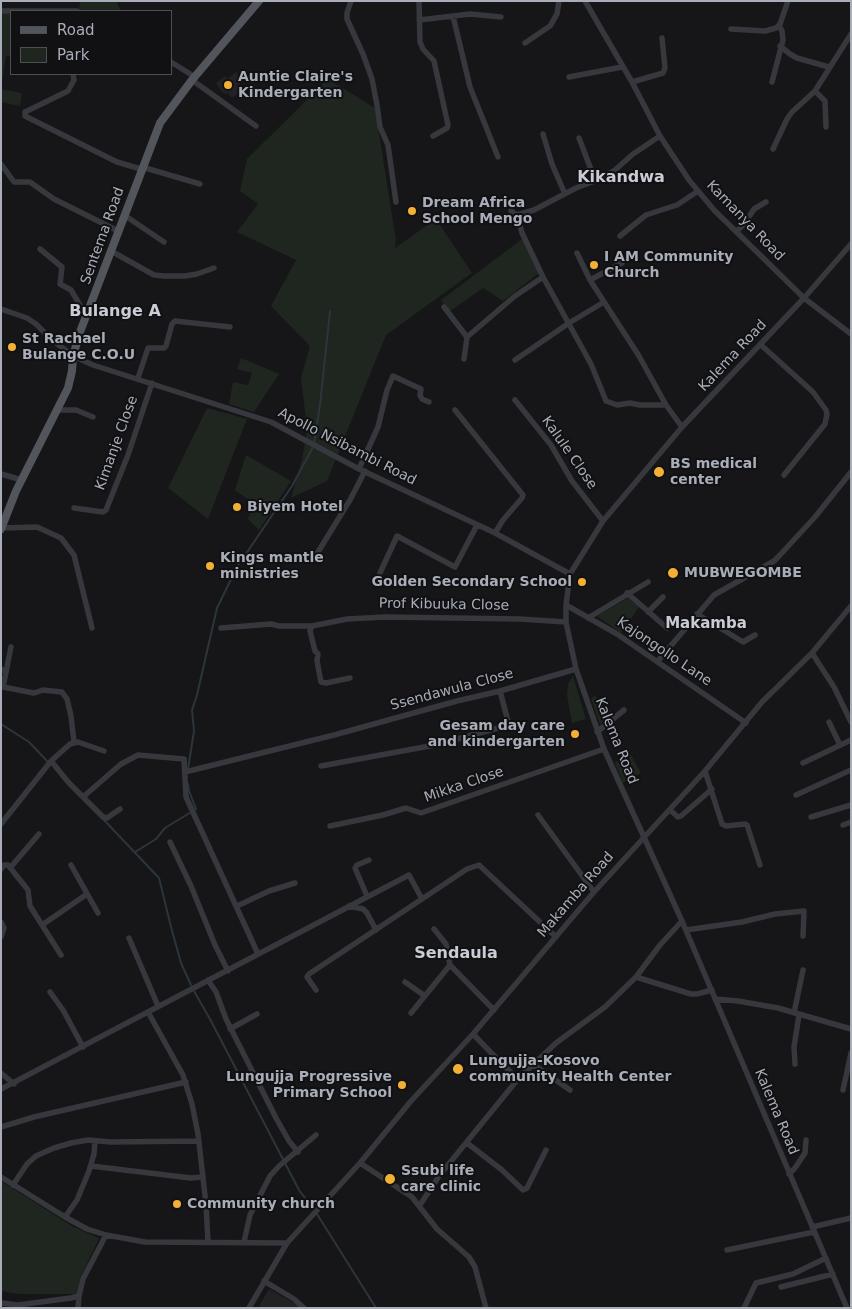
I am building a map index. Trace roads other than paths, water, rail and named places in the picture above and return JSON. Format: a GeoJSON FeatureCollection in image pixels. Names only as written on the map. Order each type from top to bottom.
{"type":"FeatureCollection","features":[{"type":"Feature","properties":{"kind":"main road","name":"Sentema Road"},"geometry":{"type":"LineString","coordinates":[[2,529],[22,480],[70,379],[73,356],[88,312],[160,123],[193,78],[259,1]]}},
{"type":"Feature","properties":{"kind":"street"},"geometry":{"type":"LineString","coordinates":[[351,1],[347,19],[372,79],[380,127],[388,145],[396,202]]}},
{"type":"Feature","properties":{"kind":"street"},"geometry":{"type":"LineString","coordinates":[[419,1],[421,46],[434,60],[448,125],[447,128],[433,136]]}},
{"type":"Feature","properties":{"kind":"street"},"geometry":{"type":"LineString","coordinates":[[525,42],[550,26],[557,14],[559,1]]}},
{"type":"Feature","properties":{"kind":"street","name":"Kamanya Road"},"geometry":{"type":"LineString","coordinates":[[585,1],[632,82],[660,136],[698,191],[714,210],[804,298],[851,334]]}},
{"type":"Feature","properties":{"kind":"street"},"geometry":{"type":"LineString","coordinates":[[731,29],[765,31],[776,28],[779,25],[788,1]]}},
{"type":"Feature","properties":{"kind":"street"},"geometry":{"type":"LineString","coordinates":[[419,20],[470,14],[502,17]]}},
{"type":"Feature","properties":{"kind":"street"},"geometry":{"type":"LineString","coordinates":[[454,16],[470,87],[498,157]]}},
{"type":"Feature","properties":{"kind":"street"},"geometry":{"type":"LineString","coordinates":[[772,82],[783,36],[779,25]]}},
{"type":"Feature","properties":{"kind":"street"},"geometry":{"type":"LineString","coordinates":[[773,149],[792,112],[815,91],[851,34]]}},
{"type":"Feature","properties":{"kind":"street"},"geometry":{"type":"LineString","coordinates":[[632,82],[663,73],[665,68],[662,38]]}},
{"type":"Feature","properties":{"kind":"street"},"geometry":{"type":"LineString","coordinates":[[780,46],[797,58],[829,67]]}},
{"type":"Feature","properties":{"kind":"street"},"geometry":{"type":"LineString","coordinates":[[172,63],[256,126]]}},
{"type":"Feature","properties":{"kind":"street"},"geometry":{"type":"LineString","coordinates":[[568,77],[622,67]]}},
{"type":"Feature","properties":{"kind":"street"},"geometry":{"type":"LineString","coordinates":[[73,75],[74,80],[68,91],[25,112],[25,116],[117,162],[200,184]]}},
{"type":"Feature","properties":{"kind":"street"},"geometry":{"type":"LineString","coordinates":[[815,91],[825,101],[826,127]]}},
{"type":"Feature","properties":{"kind":"street"},"geometry":{"type":"LineString","coordinates":[[543,134],[552,164],[565,194]]}},
{"type":"Feature","properties":{"kind":"street"},"geometry":{"type":"LineString","coordinates":[[660,136],[633,154],[615,170],[534,210],[514,213],[543,277],[591,364],[606,401],[617,405],[630,403],[640,406],[666,405]]}},
{"type":"Feature","properties":{"kind":"street"},"geometry":{"type":"LineString","coordinates":[[579,138],[595,180]]}},
{"type":"Feature","properties":{"kind":"street"},"geometry":{"type":"LineString","coordinates":[[1,164],[14,182],[30,182],[54,199],[118,231]]}},
{"type":"Feature","properties":{"kind":"street"},"geometry":{"type":"LineString","coordinates":[[620,236],[646,215],[682,203],[698,191]]}},
{"type":"Feature","properties":{"kind":"street"},"geometry":{"type":"LineString","coordinates":[[736,232],[754,210],[766,202]]}},
{"type":"Feature","properties":{"kind":"street"},"geometry":{"type":"LineString","coordinates":[[124,214],[164,242]]}},
{"type":"Feature","properties":{"kind":"street","name":"Kalema Road"},"geometry":{"type":"LineString","coordinates":[[846,1308],[712,990],[597,732],[576,669],[566,622],[566,605],[570,574],[603,520],[682,427],[761,345],[851,244]]}},
{"type":"Feature","properties":{"kind":"street"},"geometry":{"type":"LineString","coordinates":[[40,249],[62,266],[60,284],[71,290],[82,307],[88,312]]}},
{"type":"Feature","properties":{"kind":"street"},"geometry":{"type":"LineString","coordinates":[[111,251],[154,275],[185,276],[214,268]]}},
{"type":"Feature","properties":{"kind":"street"},"geometry":{"type":"LineString","coordinates":[[577,253],[590,280],[639,356],[666,405],[682,427]]}},
{"type":"Feature","properties":{"kind":"street"},"geometry":{"type":"LineString","coordinates":[[590,280],[622,263]]}},
{"type":"Feature","properties":{"kind":"street"},"geometry":{"type":"LineString","coordinates":[[464,360],[467,337],[515,296],[543,277]]}},
{"type":"Feature","properties":{"kind":"street"},"geometry":{"type":"LineString","coordinates":[[515,360],[569,323],[604,302]]}},
{"type":"Feature","properties":{"kind":"street"},"geometry":{"type":"LineString","coordinates":[[444,307],[467,337]]}},
{"type":"Feature","properties":{"kind":"street","name":"Apollo Nsibambi Road"},"geometry":{"type":"LineString","coordinates":[[1,309],[27,318],[73,356],[93,365],[271,422],[362,470],[495,534],[570,574]]}},
{"type":"Feature","properties":{"kind":"street"},"geometry":{"type":"LineString","coordinates":[[138,378],[148,348],[164,348],[172,324],[175,321],[230,326]]}},
{"type":"Feature","properties":{"kind":"street"},"geometry":{"type":"LineString","coordinates":[[761,345],[813,392],[827,414],[825,424],[784,475]]}},
{"type":"Feature","properties":{"kind":"street"},"geometry":{"type":"LineString","coordinates":[[318,552],[350,500],[378,427],[387,390],[393,376],[421,390],[420,395],[422,399],[429,402]]}},
{"type":"Feature","properties":{"kind":"street","name":"Kimanje Close"},"geometry":{"type":"LineString","coordinates":[[74,508],[103,512],[106,510],[128,455],[152,383]]}},
{"type":"Feature","properties":{"kind":"street","name":"Kalule Close"},"geometry":{"type":"LineString","coordinates":[[515,400],[551,445],[572,481],[603,520]]}},
{"type":"Feature","properties":{"kind":"street"},"geometry":{"type":"LineString","coordinates":[[56,410],[76,410],[93,416]]}},
{"type":"Feature","properties":{"kind":"street"},"geometry":{"type":"LineString","coordinates":[[455,410],[523,495],[495,534]]}},
{"type":"Feature","properties":{"kind":"street"},"geometry":{"type":"LineString","coordinates":[[657,662],[714,594],[780,555],[815,517],[851,472]]}},
{"type":"Feature","properties":{"kind":"street"},"geometry":{"type":"LineString","coordinates":[[1,474],[22,480]]}},
{"type":"Feature","properties":{"kind":"street"},"geometry":{"type":"LineString","coordinates":[[380,573],[397,536],[455,568],[477,525]]}},
{"type":"Feature","properties":{"kind":"street"},"geometry":{"type":"LineString","coordinates":[[2,529],[37,526],[61,538],[74,554],[92,628]]}},
{"type":"Feature","properties":{"kind":"street"},"geometry":{"type":"LineString","coordinates":[[588,618],[648,582]]}},
{"type":"Feature","properties":{"kind":"street"},"geometry":{"type":"LineString","coordinates":[[627,593],[667,628]]}},
{"type":"Feature","properties":{"kind":"street"},"geometry":{"type":"LineString","coordinates":[[648,612],[663,597]]}},
{"type":"Feature","properties":{"kind":"street","name":"Kajongollo Lane"},"geometry":{"type":"LineString","coordinates":[[566,605],[618,634],[746,723]]}},
{"type":"Feature","properties":{"kind":"street","name":"Makamba Road"},"geometry":{"type":"LineString","coordinates":[[249,1308],[287,1242],[360,1162],[411,1101],[473,1034],[594,892],[705,771],[762,702],[812,653],[851,606]]}},
{"type":"Feature","properties":{"kind":"street"},"geometry":{"type":"LineString","coordinates":[[698,614],[743,642],[755,635]]}},
{"type":"Feature","properties":{"kind":"street","name":"Prof Kibuuka Close"},"geometry":{"type":"LineString","coordinates":[[221,628],[271,624],[279,626],[312,626],[346,619],[385,616],[520,618],[566,622]]}},
{"type":"Feature","properties":{"kind":"street"},"geometry":{"type":"LineString","coordinates":[[312,626],[310,631],[315,651],[318,654],[316,661],[321,682],[326,683],[350,678]]}},
{"type":"Feature","properties":{"kind":"street"},"geometry":{"type":"LineString","coordinates":[[11,647],[4,670],[3,687],[34,693],[43,690],[62,692],[67,699],[74,742]]}},
{"type":"Feature","properties":{"kind":"street"},"geometry":{"type":"LineString","coordinates":[[812,653],[834,687],[851,722]]}},
{"type":"Feature","properties":{"kind":"street","name":"Ssendawula Close"},"geometry":{"type":"LineString","coordinates":[[188,772],[500,691],[576,669]]}},
{"type":"Feature","properties":{"kind":"street"},"geometry":{"type":"LineString","coordinates":[[320,766],[435,745],[509,725],[500,691]]}},
{"type":"Feature","properties":{"kind":"street"},"geometry":{"type":"LineString","coordinates":[[597,732],[624,710]]}},
{"type":"Feature","properties":{"kind":"street"},"geometry":{"type":"LineString","coordinates":[[829,722],[840,745]]}},
{"type":"Feature","properties":{"kind":"street"},"geometry":{"type":"LineString","coordinates":[[803,762],[851,740]]}},
{"type":"Feature","properties":{"kind":"street"},"geometry":{"type":"LineString","coordinates":[[1,824],[51,761],[74,742],[104,751]]}},
{"type":"Feature","properties":{"kind":"street","name":"Mikka Close"},"geometry":{"type":"LineString","coordinates":[[330,826],[383,815],[406,808],[421,813],[604,749]]}},
{"type":"Feature","properties":{"kind":"street"},"geometry":{"type":"LineString","coordinates":[[84,797],[121,764],[138,755],[184,759],[188,772],[186,797],[258,954]]}},
{"type":"Feature","properties":{"kind":"street"},"geometry":{"type":"LineString","coordinates":[[51,761],[103,817],[107,818],[120,809]]}},
{"type":"Feature","properties":{"kind":"street"},"geometry":{"type":"LineString","coordinates":[[796,794],[851,770]]}},
{"type":"Feature","properties":{"kind":"street"},"geometry":{"type":"LineString","coordinates":[[705,771],[723,826],[745,824],[748,827],[760,865]]}},
{"type":"Feature","properties":{"kind":"street"},"geometry":{"type":"LineString","coordinates":[[670,810],[678,817],[681,816],[712,789]]}},
{"type":"Feature","properties":{"kind":"street"},"geometry":{"type":"LineString","coordinates":[[811,817],[851,805]]}},
{"type":"Feature","properties":{"kind":"street"},"geometry":{"type":"LineString","coordinates":[[538,816],[594,892]]}},
{"type":"Feature","properties":{"kind":"street"},"geometry":{"type":"LineString","coordinates":[[844,825],[851,822]]}},
{"type":"Feature","properties":{"kind":"street"},"geometry":{"type":"LineString","coordinates":[[10,868],[39,834]]}},
{"type":"Feature","properties":{"kind":"street"},"geometry":{"type":"LineString","coordinates":[[170,842],[191,886],[214,945],[228,971]]}},
{"type":"Feature","properties":{"kind":"street"},"geometry":{"type":"LineString","coordinates":[[367,896],[355,868],[357,865],[369,860]]}},
{"type":"Feature","properties":{"kind":"street"},"geometry":{"type":"LineString","coordinates":[[1,869],[6,864],[28,890],[30,906],[61,955]]}},
{"type":"Feature","properties":{"kind":"street"},"geometry":{"type":"LineString","coordinates":[[316,990],[307,975],[467,869],[479,864],[556,937]]}},
{"type":"Feature","properties":{"kind":"street"},"geometry":{"type":"LineString","coordinates":[[71,865],[98,913]]}},
{"type":"Feature","properties":{"kind":"street"},"geometry":{"type":"LineString","coordinates":[[1,1090],[409,874],[422,899]]}},
{"type":"Feature","properties":{"kind":"street"},"geometry":{"type":"LineString","coordinates":[[236,906],[268,891],[295,883]]}},
{"type":"Feature","properties":{"kind":"street"},"geometry":{"type":"LineString","coordinates":[[42,925],[87,894]]}},
{"type":"Feature","properties":{"kind":"street"},"geometry":{"type":"LineString","coordinates":[[349,906],[363,909],[376,930]]}},
{"type":"Feature","properties":{"kind":"street"},"geometry":{"type":"LineString","coordinates":[[686,930],[742,922],[774,914],[804,911],[803,936]]}},
{"type":"Feature","properties":{"kind":"street"},"geometry":{"type":"LineString","coordinates":[[420,1205],[439,1176],[518,1079],[575,1028],[605,1007],[636,977],[660,945],[682,921]]}},
{"type":"Feature","properties":{"kind":"street"},"geometry":{"type":"LineString","coordinates":[[1,922],[4,928],[1,937]]}},
{"type":"Feature","properties":{"kind":"street"},"geometry":{"type":"LineString","coordinates":[[434,929],[446,944],[450,965],[494,1010]]}},
{"type":"Feature","properties":{"kind":"street"},"geometry":{"type":"LineString","coordinates":[[129,938],[158,1006]]}},
{"type":"Feature","properties":{"kind":"street"},"geometry":{"type":"LineString","coordinates":[[411,1013],[450,965]]}},
{"type":"Feature","properties":{"kind":"street"},"geometry":{"type":"LineString","coordinates":[[795,1064],[796,1014],[803,970]]}},
{"type":"Feature","properties":{"kind":"street"},"geometry":{"type":"LineString","coordinates":[[636,977],[691,994],[712,990]]}},
{"type":"Feature","properties":{"kind":"street"},"geometry":{"type":"LineString","coordinates":[[208,980],[216,992],[230,1029],[276,1118],[289,1141],[298,1152]]}},
{"type":"Feature","properties":{"kind":"street"},"geometry":{"type":"LineString","coordinates":[[406,982],[425,996]]}},
{"type":"Feature","properties":{"kind":"street"},"geometry":{"type":"LineString","coordinates":[[50,992],[63,1010],[83,1047]]}},
{"type":"Feature","properties":{"kind":"street"},"geometry":{"type":"LineString","coordinates":[[715,999],[757,1004],[851,1029]]}},
{"type":"Feature","properties":{"kind":"street"},"geometry":{"type":"LineString","coordinates":[[148,1012],[176,1061],[186,1082],[192,1104],[199,1141],[208,1242]]}},
{"type":"Feature","properties":{"kind":"street"},"geometry":{"type":"LineString","coordinates":[[230,1029],[257,1014]]}},
{"type":"Feature","properties":{"kind":"street"},"geometry":{"type":"LineString","coordinates":[[473,1034],[518,1079]]}},
{"type":"Feature","properties":{"kind":"street"},"geometry":{"type":"LineString","coordinates":[[842,1090],[851,1053]]}},
{"type":"Feature","properties":{"kind":"street"},"geometry":{"type":"LineString","coordinates":[[534,1065],[570,1090]]}},
{"type":"Feature","properties":{"kind":"street"},"geometry":{"type":"LineString","coordinates":[[1,1073],[14,1084]]}},
{"type":"Feature","properties":{"kind":"street"},"geometry":{"type":"LineString","coordinates":[[1,1128],[34,1117],[186,1082]]}},
{"type":"Feature","properties":{"kind":"street"},"geometry":{"type":"LineString","coordinates":[[244,1242],[250,1214],[266,1183],[279,1166],[316,1135]]}},
{"type":"Feature","properties":{"kind":"street"},"geometry":{"type":"LineString","coordinates":[[789,1174],[796,1168],[805,1153],[806,1140]]}},
{"type":"Feature","properties":{"kind":"street"},"geometry":{"type":"LineString","coordinates":[[65,1217],[78,1200],[94,1154],[95,1141]]}},
{"type":"Feature","properties":{"kind":"street"},"geometry":{"type":"LineString","coordinates":[[13,1184],[31,1160],[44,1151],[79,1142],[199,1141]]}},
{"type":"Feature","properties":{"kind":"street"},"geometry":{"type":"LineString","coordinates":[[467,1143],[502,1170],[523,1190],[527,1188],[546,1150]]}},
{"type":"Feature","properties":{"kind":"street"},"geometry":{"type":"LineString","coordinates":[[360,1162],[412,1197],[420,1205],[437,1230],[473,1262],[486,1308]]}},
{"type":"Feature","properties":{"kind":"street"},"geometry":{"type":"LineString","coordinates":[[90,1166],[203,1178]]}},
{"type":"Feature","properties":{"kind":"street"},"geometry":{"type":"LineString","coordinates":[[1,1177],[65,1217],[87,1229],[106,1235],[144,1242],[287,1242]]}},
{"type":"Feature","properties":{"kind":"street"},"geometry":{"type":"LineString","coordinates":[[727,1250],[851,1218]]}},
{"type":"Feature","properties":{"kind":"street"},"geometry":{"type":"LineString","coordinates":[[78,1308],[78,1296],[83,1279],[106,1235]]}},
{"type":"Feature","properties":{"kind":"street"},"geometry":{"type":"LineString","coordinates":[[744,1308],[756,1282],[793,1274],[826,1258]]}},
{"type":"Feature","properties":{"kind":"street"},"geometry":{"type":"LineString","coordinates":[[782,1287],[833,1274]]}},
{"type":"Feature","properties":{"kind":"street"},"geometry":{"type":"LineString","coordinates":[[264,1281],[294,1299],[304,1308]]}},
{"type":"Feature","properties":{"kind":"street"},"geometry":{"type":"LineString","coordinates":[[1,1303],[17,1306],[78,1296]]}},
{"type":"Feature","properties":{"kind":"waterway"},"geometry":{"type":"LineString","coordinates":[[314,443],[330,311]]}},
{"type":"Feature","properties":{"kind":"waterway"},"geometry":{"type":"LineString","coordinates":[[188,769],[194,731],[192,710],[217,608],[237,567],[292,486],[313,447]]}},
{"type":"Feature","properties":{"kind":"waterway"},"geometry":{"type":"LineString","coordinates":[[1,724],[29,742],[48,762]]}},
{"type":"Feature","properties":{"kind":"waterway"},"geometry":{"type":"LineString","coordinates":[[135,852],[156,839],[165,828],[196,809],[188,784]]}},
{"type":"Feature","properties":{"kind":"waterway"},"geometry":{"type":"LineString","coordinates":[[103,819],[159,878],[181,963],[191,985]]}},
{"type":"Feature","properties":{"kind":"waterway"},"geometry":{"type":"LineString","coordinates":[[194,991],[299,1190],[314,1210]]}},
{"type":"Feature","properties":{"kind":"waterway"},"geometry":{"type":"LineString","coordinates":[[317,1214],[376,1308]]}},
{"type":"Feature","properties":{"kind":"place","name":"Auntie Claire's Kindergarten"},"geometry":{"type":"Point","coordinates":[228,85]}},
{"type":"Feature","properties":{"kind":"place","name":"Dream Africa School Mengo"},"geometry":{"type":"Point","coordinates":[412,211]}},
{"type":"Feature","properties":{"kind":"place","name":"I AM Community Church"},"geometry":{"type":"Point","coordinates":[594,265]}},
{"type":"Feature","properties":{"kind":"place","name":"St Rachael Bulange C.O.U"},"geometry":{"type":"Point","coordinates":[12,347]}},
{"type":"Feature","properties":{"kind":"place","name":"BS medical center"},"geometry":{"type":"Point","coordinates":[659,472]}},
{"type":"Feature","properties":{"kind":"place","name":"Biyem Hotel"},"geometry":{"type":"Point","coordinates":[237,507]}},
{"type":"Feature","properties":{"kind":"place","name":"Kings mantle ministries"},"geometry":{"type":"Point","coordinates":[210,566]}},
{"type":"Feature","properties":{"kind":"place","name":"MUBWEGOMBE"},"geometry":{"type":"Point","coordinates":[673,573]}},
{"type":"Feature","properties":{"kind":"place","name":"Golden Secondary School"},"geometry":{"type":"Point","coordinates":[582,582]}},
{"type":"Feature","properties":{"kind":"place","name":"Gesam day care and kindergarten"},"geometry":{"type":"Point","coordinates":[575,734]}},
{"type":"Feature","properties":{"kind":"place","name":"Lungujja-Kosovo community Health Center"},"geometry":{"type":"Point","coordinates":[458,1069]}},
{"type":"Feature","properties":{"kind":"place","name":"Lungujja Progressive Primary School"},"geometry":{"type":"Point","coordinates":[402,1085]}},
{"type":"Feature","properties":{"kind":"place","name":"Ssubi life care clinic"},"geometry":{"type":"Point","coordinates":[390,1179]}},
{"type":"Feature","properties":{"kind":"place","name":"Community church"},"geometry":{"type":"Point","coordinates":[177,1204]}},
{"type":"Feature","properties":{"kind":"district","name":"Kikandwa"},"geometry":{"type":"Point","coordinates":[621,178]}},
{"type":"Feature","properties":{"kind":"district","name":"Bulange A"},"geometry":{"type":"Point","coordinates":[115,312]}},
{"type":"Feature","properties":{"kind":"district","name":"Makamba"},"geometry":{"type":"Point","coordinates":[706,624]}},
{"type":"Feature","properties":{"kind":"district","name":"Sendaula"},"geometry":{"type":"Point","coordinates":[456,954]}}]}
